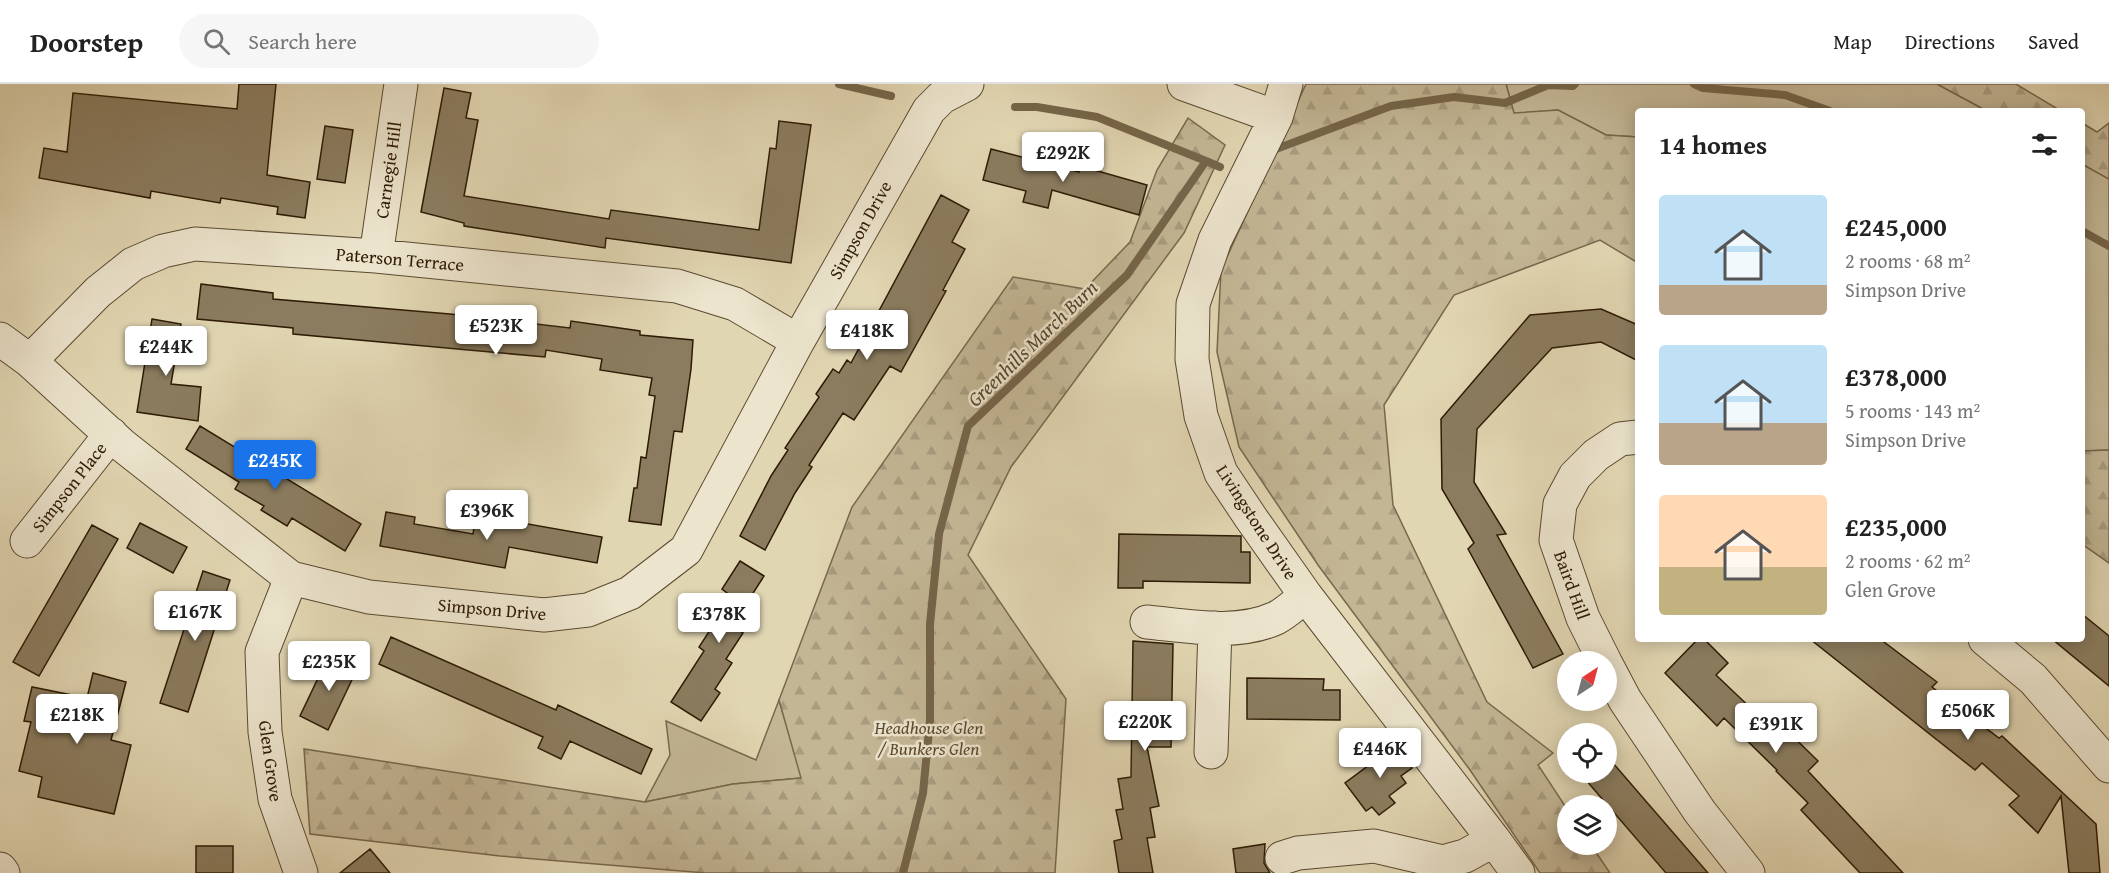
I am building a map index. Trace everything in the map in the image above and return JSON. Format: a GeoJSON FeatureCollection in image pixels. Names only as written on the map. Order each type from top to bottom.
{"type":"FeatureCollection","features":[{"type":"Feature","properties":{"kind":"street","name":"Carnegie Hill"},"geometry":{"type":"LineString","coordinates":[[376,256],[401,84]]}},
{"type":"Feature","properties":{"kind":"street"},"geometry":{"type":"LineString","coordinates":[[1184,84],[1276,117]]}},
{"type":"Feature","properties":{"kind":"street","name":"Livingstone Drive"},"geometry":{"type":"LineString","coordinates":[[1286,84],[1276,117],[1215,240],[1193,304],[1192,359],[1201,416],[1221,473],[1306,596],[1518,873]]}},
{"type":"Feature","properties":{"kind":"street","name":"Simpson Drive"},"geometry":{"type":"LineString","coordinates":[[0,339],[30,361],[111,434],[291,579],[369,597],[544,615],[588,610],[630,592],[686,550],[798,340],[929,110],[947,88]]}},
{"type":"Feature","properties":{"kind":"street","name":"Paterson Terrace"},"geometry":{"type":"LineString","coordinates":[[30,361],[98,292],[133,264],[163,251],[195,244],[376,256],[677,286],[735,304],[798,340]]}},
{"type":"Feature","properties":{"kind":"street","name":"Simpson Place"},"geometry":{"type":"LineString","coordinates":[[27,540],[111,434]]}},
{"type":"Feature","properties":{"kind":"street","name":"Baird Hill"},"geometry":{"type":"LineString","coordinates":[[1600,651],[1583,618],[1556,540],[1560,504],[1575,476],[1596,455],[1620,439],[1635,437]]}},
{"type":"Feature","properties":{"kind":"street","name":"Glen Grove"},"geometry":{"type":"LineString","coordinates":[[291,579],[262,652],[265,732],[274,800],[301,873]]}},
{"type":"Feature","properties":{"kind":"street"},"geometry":{"type":"LineString","coordinates":[[1147,622],[1215,628],[1246,626],[1276,617],[1306,596]]}},
{"type":"Feature","properties":{"kind":"street"},"geometry":{"type":"LineString","coordinates":[[1211,752],[1215,628]]}},
{"type":"Feature","properties":{"kind":"street"},"geometry":{"type":"LineString","coordinates":[[1989,642],[2033,679],[2109,766]]}},
{"type":"Feature","properties":{"kind":"street","name":"Baird Hill"},"geometry":{"type":"LineString","coordinates":[[1617,684],[1694,803],[1748,873]]}},
{"type":"Feature","properties":{"kind":"street"},"geometry":{"type":"LineString","coordinates":[[1282,858],[1298,853],[1337,861],[1374,846],[1443,862],[1465,856],[1494,840]]}},
{"type":"Feature","properties":{"kind":"street"},"geometry":{"type":"LineString","coordinates":[[0,869],[3,873]]}},
{"type":"Feature","properties":{"kind":"green space"},"geometry":{"type":"Polygon","coordinates":[[[1306,84],[1506,84],[1514,113],[1558,110],[1606,135],[1635,137],[1635,261],[1600,240],[1454,295],[1384,405],[1393,505],[1487,702],[1553,753],[1538,765],[1558,795],[1557,855],[1598,855],[1610,873],[1540,873],[1470,770],[1318,565],[1239,447],[1217,352],[1221,270],[1306,84]]]}},
{"type":"Feature","properties":{"kind":"green space"},"geometry":{"type":"Polygon","coordinates":[[[1506,84],[1937,84],[1981,108],[1635,108],[1635,137],[1606,135],[1558,110],[1514,114],[1506,84]]]}},
{"type":"Feature","properties":{"kind":"green space"},"geometry":{"type":"Polygon","coordinates":[[[1937,84],[2016,84],[2056,108],[1981,108],[1937,84]]]}},
{"type":"Feature","properties":{"kind":"green space","name":"Headhouse Glen / Bunkers Glen"},"geometry":{"type":"Polygon","coordinates":[[[1188,118],[1225,145],[1184,233],[1011,467],[968,555],[1066,699],[1055,873],[706,873],[500,856],[310,834],[304,749],[645,802],[733,784],[801,778],[779,700],[852,507],[1013,277],[1085,289],[1130,242],[1157,170],[1188,118]]]}},
{"type":"Feature","properties":{"kind":"green space"},"geometry":{"type":"Polygon","coordinates":[[[2109,123],[2109,179],[2085,166],[2085,125],[2097,132],[2109,123]]]}},
{"type":"Feature","properties":{"kind":"green space"},"geometry":{"type":"Polygon","coordinates":[[[2085,166],[2109,179],[2109,450],[2085,451],[2085,166]]]}},
{"type":"Feature","properties":{"kind":"green space"},"geometry":{"type":"Polygon","coordinates":[[[2109,450],[2109,563],[2085,546],[2085,451],[2109,450]]]}},
{"type":"Feature","properties":{"kind":"green space"},"geometry":{"type":"Polygon","coordinates":[[[779,700],[802,778],[733,784],[645,802],[670,755],[666,721],[756,760],[779,700]]]}},
{"type":"Feature","properties":{"kind":"building"},"geometry":{"type":"Polygon","coordinates":[[[239,84],[276,84],[267,175],[310,182],[305,218],[277,214],[278,207],[221,198],[220,203],[151,191],[150,198],[39,178],[44,148],[67,152],[73,93],[237,109],[239,84]]]}},
{"type":"Feature","properties":{"kind":"building"},"geometry":{"type":"Polygon","coordinates":[[[444,88],[471,93],[466,118],[478,120],[464,196],[609,219],[611,210],[759,230],[770,148],[776,149],[779,121],[811,125],[791,263],[606,238],[605,248],[464,226],[464,223],[421,212],[444,88]]]}},
{"type":"Feature","properties":{"kind":"building"},"geometry":{"type":"Polygon","coordinates":[[[325,126],[353,130],[345,183],[317,179],[325,126]]]}},
{"type":"Feature","properties":{"kind":"building"},"geometry":{"type":"Polygon","coordinates":[[[991,149],[1079,172],[1080,166],[1147,185],[1139,215],[1052,190],[1048,208],[1023,202],[1026,191],[983,180],[991,149]]]}},
{"type":"Feature","properties":{"kind":"building"},"geometry":{"type":"Polygon","coordinates":[[[941,195],[969,210],[952,242],[965,249],[943,290],[946,291],[901,372],[890,366],[854,420],[843,413],[809,465],[812,467],[795,493],[765,550],[740,536],[771,476],[788,450],[785,448],[819,397],[816,394],[833,369],[839,373],[847,360],[851,363],[941,195]]]}},
{"type":"Feature","properties":{"kind":"building"},"geometry":{"type":"Polygon","coordinates":[[[201,284],[273,293],[273,299],[450,314],[570,328],[571,321],[640,331],[640,335],[693,340],[682,432],[674,431],[661,525],[629,521],[641,457],[646,458],[655,396],[649,395],[652,378],[600,370],[602,359],[546,350],[545,357],[293,334],[293,328],[197,319],[201,284]]]}},
{"type":"Feature","properties":{"kind":"building"},"geometry":{"type":"Polygon","coordinates":[[[1601,309],[1635,324],[1635,359],[1601,342],[1552,348],[1477,429],[1474,482],[1506,534],[1497,535],[1561,651],[1557,651],[1557,657],[1533,668],[1468,549],[1474,543],[1442,489],[1441,419],[1530,315],[1601,309]]]}},
{"type":"Feature","properties":{"kind":"building"},"geometry":{"type":"Polygon","coordinates":[[[152,319],[181,324],[171,384],[201,387],[198,421],[137,412],[152,319]]]}},
{"type":"Feature","properties":{"kind":"building"},"geometry":{"type":"Polygon","coordinates":[[[200,426],[361,524],[345,551],[292,518],[287,526],[261,510],[264,506],[235,489],[239,482],[186,449],[200,426]]]}},
{"type":"Feature","properties":{"kind":"building"},"geometry":{"type":"Polygon","coordinates":[[[386,512],[415,517],[414,524],[473,534],[476,515],[602,537],[597,563],[509,547],[505,568],[380,546],[386,512]]]}},
{"type":"Feature","properties":{"kind":"building"},"geometry":{"type":"Polygon","coordinates":[[[140,523],[187,547],[173,573],[127,548],[140,523]]]}},
{"type":"Feature","properties":{"kind":"building"},"geometry":{"type":"Polygon","coordinates":[[[92,525],[118,539],[39,676],[13,662],[92,525]]]}},
{"type":"Feature","properties":{"kind":"building"},"geometry":{"type":"Polygon","coordinates":[[[1119,534],[1241,536],[1241,552],[1250,552],[1250,583],[1143,581],[1143,588],[1118,588],[1119,534]]]}},
{"type":"Feature","properties":{"kind":"building"},"geometry":{"type":"Polygon","coordinates":[[[740,561],[764,576],[748,601],[753,605],[737,629],[743,633],[726,659],[732,663],[715,689],[720,693],[701,721],[671,702],[704,651],[699,647],[716,621],[711,618],[727,593],[722,589],[740,561]]]}},
{"type":"Feature","properties":{"kind":"building"},"geometry":{"type":"Polygon","coordinates":[[[203,571],[230,580],[188,712],[160,703],[203,571]]]}},
{"type":"Feature","properties":{"kind":"building"},"geometry":{"type":"Polygon","coordinates":[[[2085,616],[2109,636],[2109,686],[2056,642],[2085,642],[2085,616]]]}},
{"type":"Feature","properties":{"kind":"building"},"geometry":{"type":"Polygon","coordinates":[[[391,637],[556,710],[558,705],[652,749],[641,774],[570,741],[561,759],[538,748],[543,737],[379,664],[391,637]]]}},
{"type":"Feature","properties":{"kind":"building"},"geometry":{"type":"Polygon","coordinates":[[[1133,641],[1173,644],[1171,747],[1147,747],[1159,806],[1150,808],[1155,837],[1147,838],[1153,873],[1119,873],[1114,841],[1122,839],[1116,810],[1123,809],[1118,779],[1131,777],[1133,641]]]}},
{"type":"Feature","properties":{"kind":"building"},"geometry":{"type":"Polygon","coordinates":[[[1695,642],[1707,642],[1728,663],[1716,675],[1758,715],[1764,708],[1818,761],[1808,771],[1903,873],[1860,873],[1801,810],[1808,803],[1777,770],[1724,718],[1717,726],[1665,673],[1695,642]]]}},
{"type":"Feature","properties":{"kind":"building"},"geometry":{"type":"Polygon","coordinates":[[[1814,642],[1884,642],[1937,682],[1932,687],[1999,738],[2002,736],[2096,824],[2100,873],[2069,873],[2061,796],[2038,833],[2009,805],[2019,796],[1982,763],[1975,770],[1814,642]]]}},
{"type":"Feature","properties":{"kind":"building"},"geometry":{"type":"Polygon","coordinates":[[[330,653],[358,667],[328,730],[300,716],[330,653]]]}},
{"type":"Feature","properties":{"kind":"building"},"geometry":{"type":"Polygon","coordinates":[[[93,673],[126,682],[111,740],[131,745],[114,814],[38,797],[42,777],[19,771],[31,722],[24,721],[32,687],[87,698],[93,673]]]}},
{"type":"Feature","properties":{"kind":"building"},"geometry":{"type":"Polygon","coordinates":[[[1247,678],[1324,679],[1323,690],[1340,690],[1340,720],[1247,719],[1247,678]]]}},
{"type":"Feature","properties":{"kind":"building"},"geometry":{"type":"Polygon","coordinates":[[[1392,740],[1412,768],[1401,776],[1406,783],[1389,796],[1395,803],[1379,815],[1372,807],[1366,811],[1345,783],[1369,765],[1365,760],[1392,740]]]}},
{"type":"Feature","properties":{"kind":"building"},"geometry":{"type":"Polygon","coordinates":[[[1617,768],[1708,873],[1666,873],[1617,816],[1617,795],[1599,795],[1588,783],[1617,783],[1617,768]]]}},
{"type":"Feature","properties":{"kind":"building"},"geometry":{"type":"Polygon","coordinates":[[[1265,844],[1264,863],[1270,873],[1236,873],[1233,849],[1265,844]]]}},
{"type":"Feature","properties":{"kind":"building"},"geometry":{"type":"Polygon","coordinates":[[[196,846],[233,846],[233,873],[196,873],[196,846]]]}},
{"type":"Feature","properties":{"kind":"building"},"geometry":{"type":"Polygon","coordinates":[[[370,849],[390,873],[340,873],[370,849]]]}},
{"type":"Feature","properties":{"kind":"waterway"},"geometry":{"type":"LineString","coordinates":[[839,84],[891,96]]}},
{"type":"Feature","properties":{"kind":"waterway"},"geometry":{"type":"LineString","coordinates":[[1268,152],[1391,106],[1454,97],[1505,103],[1548,85],[1573,86],[1575,84]]}},
{"type":"Feature","properties":{"kind":"waterway"},"geometry":{"type":"LineString","coordinates":[[1694,84],[1703,88],[1785,95],[1822,108]]}},
{"type":"Feature","properties":{"kind":"waterway"},"geometry":{"type":"LineString","coordinates":[[1015,107],[1037,107],[1097,117],[1206,161]]}},
{"type":"Feature","properties":{"kind":"waterway","name":"Greenhills March Burn"},"geometry":{"type":"LineString","coordinates":[[903,873],[923,793],[930,720],[930,624],[939,534],[968,426],[1127,275],[1206,161],[1220,167]]}},
{"type":"Feature","properties":{"kind":"waterway"},"geometry":{"type":"LineString","coordinates":[[2085,233],[2109,246]]}}]}
